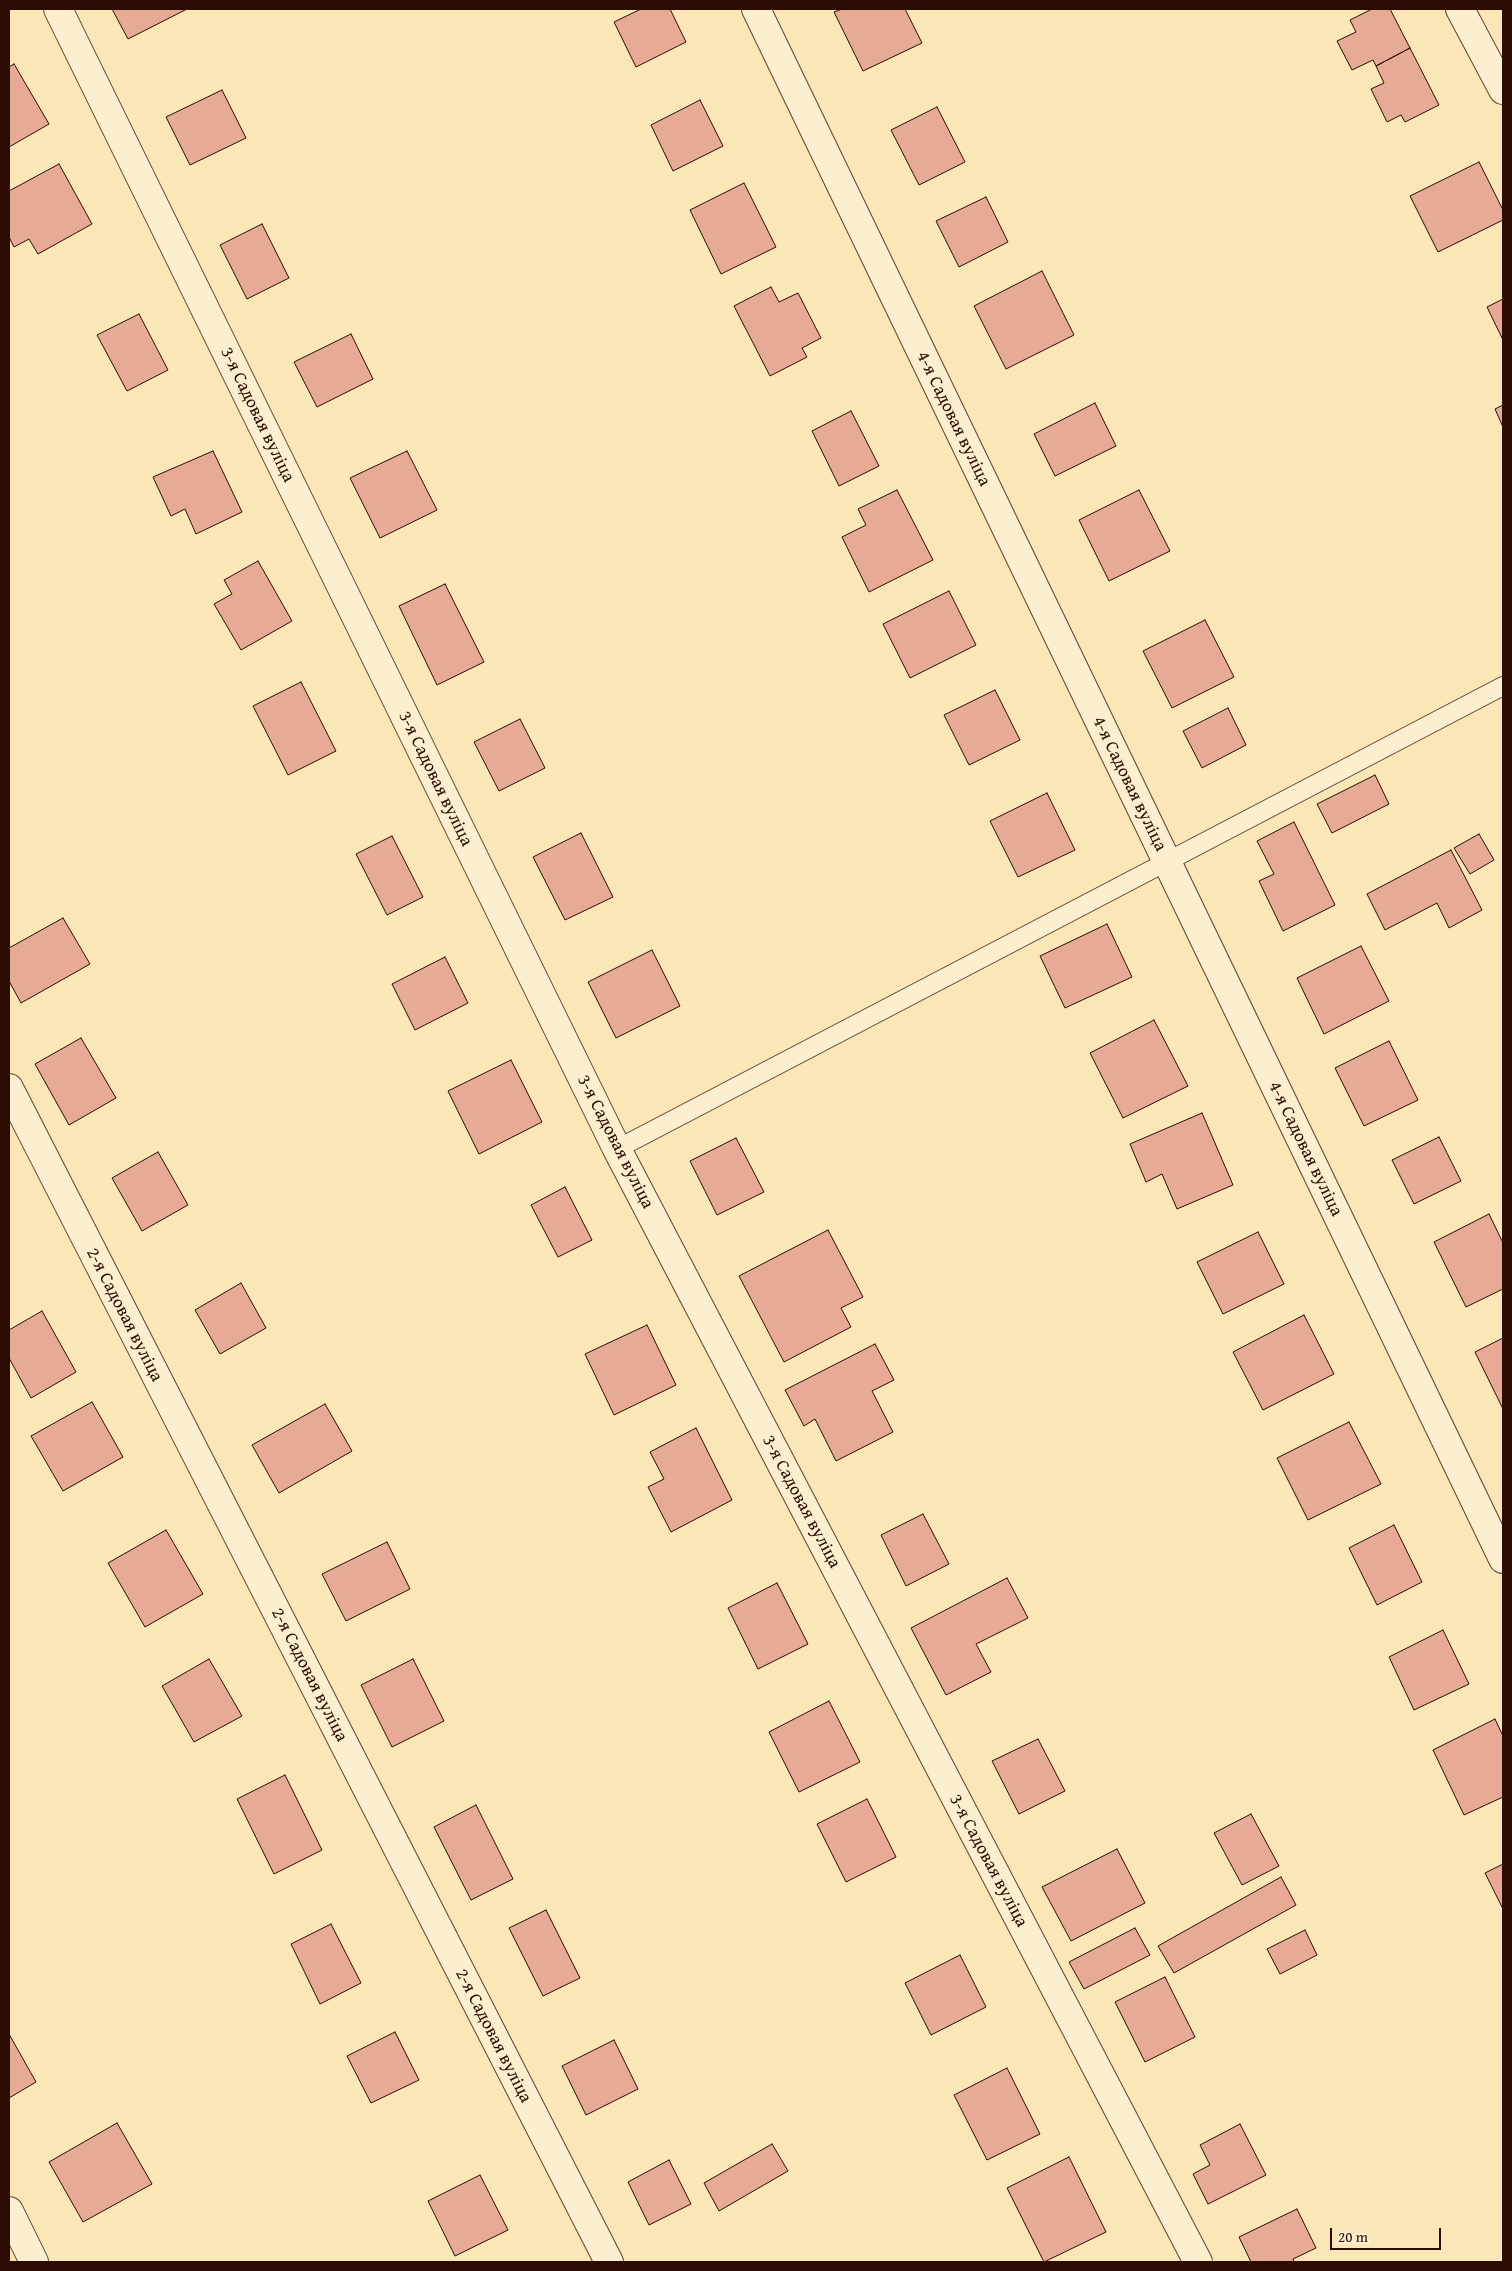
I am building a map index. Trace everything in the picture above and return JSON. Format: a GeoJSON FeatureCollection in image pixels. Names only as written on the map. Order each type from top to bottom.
{"type":"FeatureCollection","features":[{"type":"Feature","properties":{"kind":"street","name":"3-я Садовая вуліца"},"geometry":{"type":"LineString","coordinates":[[58,9],[617,1149],[1198,2262]]}},
{"type":"Feature","properties":{"kind":"street","name":"4-я Садовая вуліца"},"geometry":{"type":"LineString","coordinates":[[756,9],[1503,1559]]}},
{"type":"Feature","properties":{"kind":"street"},"geometry":{"type":"LineString","coordinates":[[1460,9],[1503,90]]}},
{"type":"Feature","properties":{"kind":"street","name":"2-я Садовая вуліца"},"geometry":{"type":"LineString","coordinates":[[9,1088],[609,2262]]}},
{"type":"Feature","properties":{"kind":"street"},"geometry":{"type":"LineString","coordinates":[[9,2210],[34,2262]]}},
{"type":"Feature","properties":{"kind":"lane"},"geometry":{"type":"LineString","coordinates":[[617,1149],[1503,686]]}},
{"type":"Feature","properties":{"kind":"building"},"geometry":{"type":"Polygon","coordinates":[[[112,9],[187,9],[128,39],[112,9]]]}},
{"type":"Feature","properties":{"kind":"building"},"geometry":{"type":"Polygon","coordinates":[[[641,9],[670,9],[686,42],[636,67],[614,22],[641,9]]]}},
{"type":"Feature","properties":{"kind":"building"},"geometry":{"type":"Polygon","coordinates":[[[842,9],[905,9],[922,43],[863,71],[834,12],[842,9]]]}},
{"type":"Feature","properties":{"kind":"building"},"geometry":{"type":"Polygon","coordinates":[[[1372,9],[1390,9],[1410,48],[1376,66],[1373,60],[1352,70],[1337,41],[1356,32],[1350,20],[1372,9]]]}},
{"type":"Feature","properties":{"kind":"building"},"geometry":{"type":"Polygon","coordinates":[[[1410,48],[1439,105],[1405,122],[1401,115],[1387,122],[1371,89],[1384,83],[1376,66],[1410,48]]]}},
{"type":"Feature","properties":{"kind":"building"},"geometry":{"type":"Polygon","coordinates":[[[14,64],[49,124],[9,147],[9,67],[14,64]]]}},
{"type":"Feature","properties":{"kind":"building"},"geometry":{"type":"Polygon","coordinates":[[[222,90],[246,138],[190,165],[166,117],[222,90]]]}},
{"type":"Feature","properties":{"kind":"building"},"geometry":{"type":"Polygon","coordinates":[[[700,100],[723,146],[673,171],[651,125],[700,100]]]}},
{"type":"Feature","properties":{"kind":"building"},"geometry":{"type":"Polygon","coordinates":[[[937,107],[965,162],[919,185],[891,130],[937,107]]]}},
{"type":"Feature","properties":{"kind":"building"},"geometry":{"type":"Polygon","coordinates":[[[1479,162],[1503,210],[1503,220],[1438,252],[1410,196],[1479,162]]]}},
{"type":"Feature","properties":{"kind":"building"},"geometry":{"type":"Polygon","coordinates":[[[59,164],[92,224],[38,254],[29,239],[14,247],[9,237],[9,191],[59,164]]]}},
{"type":"Feature","properties":{"kind":"building"},"geometry":{"type":"Polygon","coordinates":[[[744,183],[776,247],[721,274],[690,210],[744,183]]]}},
{"type":"Feature","properties":{"kind":"building"},"geometry":{"type":"Polygon","coordinates":[[[986,197],[1008,242],[959,267],[936,221],[986,197]]]}},
{"type":"Feature","properties":{"kind":"building"},"geometry":{"type":"Polygon","coordinates":[[[262,224],[289,278],[247,299],[220,245],[262,224]]]}},
{"type":"Feature","properties":{"kind":"building"},"geometry":{"type":"Polygon","coordinates":[[[1042,271],[1074,335],[1006,369],[974,306],[1042,271]]]}},
{"type":"Feature","properties":{"kind":"building"},"geometry":{"type":"Polygon","coordinates":[[[771,287],[779,302],[798,293],[821,338],[802,348],[807,357],[770,376],[734,306],[771,287]]]}},
{"type":"Feature","properties":{"kind":"building"},"geometry":{"type":"Polygon","coordinates":[[[1503,299],[1503,340],[1487,307],[1503,299]]]}},
{"type":"Feature","properties":{"kind":"building"},"geometry":{"type":"Polygon","coordinates":[[[139,314],[168,370],[127,391],[97,335],[139,314]]]}},
{"type":"Feature","properties":{"kind":"building"},"geometry":{"type":"Polygon","coordinates":[[[351,334],[373,379],[317,407],[294,362],[351,334]]]}},
{"type":"Feature","properties":{"kind":"building"},"geometry":{"type":"Polygon","coordinates":[[[1095,403],[1116,446],[1055,476],[1034,434],[1095,403]]]}},
{"type":"Feature","properties":{"kind":"building"},"geometry":{"type":"Polygon","coordinates":[[[1503,405],[1503,427],[1495,409],[1503,405]]]}},
{"type":"Feature","properties":{"kind":"building"},"geometry":{"type":"Polygon","coordinates":[[[851,411],[879,466],[839,486],[812,431],[851,411]]]}},
{"type":"Feature","properties":{"kind":"building"},"geometry":{"type":"Polygon","coordinates":[[[213,451],[242,512],[196,534],[185,509],[171,516],[153,477],[213,451]]]}},
{"type":"Feature","properties":{"kind":"building"},"geometry":{"type":"Polygon","coordinates":[[[407,451],[437,510],[380,538],[350,478],[407,451]]]}},
{"type":"Feature","properties":{"kind":"building"},"geometry":{"type":"Polygon","coordinates":[[[897,490],[933,560],[869,592],[842,537],[866,525],[858,509],[897,490]]]}},
{"type":"Feature","properties":{"kind":"building"},"geometry":{"type":"Polygon","coordinates":[[[1139,490],[1170,551],[1109,581],[1079,520],[1139,490]]]}},
{"type":"Feature","properties":{"kind":"building"},"geometry":{"type":"Polygon","coordinates":[[[258,561],[292,621],[241,650],[214,604],[232,594],[224,580],[258,561]]]}},
{"type":"Feature","properties":{"kind":"building"},"geometry":{"type":"Polygon","coordinates":[[[445,584],[484,662],[437,685],[399,606],[445,584]]]}},
{"type":"Feature","properties":{"kind":"building"},"geometry":{"type":"Polygon","coordinates":[[[949,591],[976,645],[910,678],[883,624],[949,591]]]}},
{"type":"Feature","properties":{"kind":"building"},"geometry":{"type":"Polygon","coordinates":[[[1205,620],[1234,677],[1172,708],[1143,651],[1205,620]]]}},
{"type":"Feature","properties":{"kind":"building"},"geometry":{"type":"Polygon","coordinates":[[[301,682],[336,751],[288,775],[253,706],[301,682]]]}},
{"type":"Feature","properties":{"kind":"building"},"geometry":{"type":"Polygon","coordinates":[[[995,690],[1020,740],[969,765],[944,715],[995,690]]]}},
{"type":"Feature","properties":{"kind":"building"},"geometry":{"type":"Polygon","coordinates":[[[1228,708],[1246,745],[1202,768],[1183,731],[1228,708]]]}},
{"type":"Feature","properties":{"kind":"building"},"geometry":{"type":"Polygon","coordinates":[[[520,719],[545,768],[499,791],[474,742],[520,719]]]}},
{"type":"Feature","properties":{"kind":"building"},"geometry":{"type":"Polygon","coordinates":[[[1375,775],[1389,804],[1332,833],[1317,804],[1375,775]]]}},
{"type":"Feature","properties":{"kind":"building"},"geometry":{"type":"Polygon","coordinates":[[[1047,793],[1075,850],[1018,877],[990,821],[1047,793]]]}},
{"type":"Feature","properties":{"kind":"building"},"geometry":{"type":"Polygon","coordinates":[[[1294,822],[1335,905],[1283,931],[1259,881],[1274,874],[1257,841],[1294,822]]]}},
{"type":"Feature","properties":{"kind":"building"},"geometry":{"type":"Polygon","coordinates":[[[581,833],[613,897],[565,920],[533,857],[581,833]]]}},
{"type":"Feature","properties":{"kind":"building"},"geometry":{"type":"Polygon","coordinates":[[[1479,834],[1494,860],[1470,874],[1454,848],[1479,834]]]}},
{"type":"Feature","properties":{"kind":"building"},"geometry":{"type":"Polygon","coordinates":[[[392,836],[423,897],[387,915],[356,854],[392,836]]]}},
{"type":"Feature","properties":{"kind":"building"},"geometry":{"type":"Polygon","coordinates":[[[1451,850],[1482,910],[1449,928],[1437,903],[1385,930],[1367,894],[1451,850]]]}},
{"type":"Feature","properties":{"kind":"building"},"geometry":{"type":"Polygon","coordinates":[[[63,918],[90,964],[21,1003],[9,981],[9,948],[63,918]]]}},
{"type":"Feature","properties":{"kind":"building"},"geometry":{"type":"Polygon","coordinates":[[[1107,924],[1132,977],[1065,1008],[1040,956],[1107,924]]]}},
{"type":"Feature","properties":{"kind":"building"},"geometry":{"type":"Polygon","coordinates":[[[1361,946],[1389,1001],[1324,1034],[1297,978],[1361,946]]]}},
{"type":"Feature","properties":{"kind":"building"},"geometry":{"type":"Polygon","coordinates":[[[652,950],[680,1006],[616,1038],[588,982],[652,950]]]}},
{"type":"Feature","properties":{"kind":"building"},"geometry":{"type":"Polygon","coordinates":[[[445,957],[468,1003],[415,1030],[392,984],[445,957]]]}},
{"type":"Feature","properties":{"kind":"building"},"geometry":{"type":"Polygon","coordinates":[[[1154,1020],[1188,1086],[1123,1118],[1090,1053],[1154,1020]]]}},
{"type":"Feature","properties":{"kind":"building"},"geometry":{"type":"Polygon","coordinates":[[[81,1038],[116,1098],[69,1125],[35,1064],[81,1038]]]}},
{"type":"Feature","properties":{"kind":"building"},"geometry":{"type":"Polygon","coordinates":[[[1389,1041],[1418,1100],[1364,1126],[1335,1068],[1389,1041]]]}},
{"type":"Feature","properties":{"kind":"building"},"geometry":{"type":"Polygon","coordinates":[[[511,1060],[542,1122],[479,1154],[448,1091],[511,1060]]]}},
{"type":"Feature","properties":{"kind":"building"},"geometry":{"type":"Polygon","coordinates":[[[1202,1113],[1233,1185],[1177,1209],[1162,1174],[1146,1182],[1130,1144],[1202,1113]]]}},
{"type":"Feature","properties":{"kind":"building"},"geometry":{"type":"Polygon","coordinates":[[[1439,1137],[1461,1181],[1414,1204],[1392,1160],[1439,1137]]]}},
{"type":"Feature","properties":{"kind":"building"},"geometry":{"type":"Polygon","coordinates":[[[736,1138],[764,1192],[717,1215],[690,1161],[736,1138]]]}},
{"type":"Feature","properties":{"kind":"building"},"geometry":{"type":"Polygon","coordinates":[[[158,1152],[188,1205],[142,1231],[112,1178],[158,1152]]]}},
{"type":"Feature","properties":{"kind":"building"},"geometry":{"type":"Polygon","coordinates":[[[565,1187],[592,1240],[558,1257],[531,1205],[565,1187]]]}},
{"type":"Feature","properties":{"kind":"building"},"geometry":{"type":"Polygon","coordinates":[[[1489,1214],[1503,1243],[1503,1289],[1466,1307],[1434,1242],[1489,1214]]]}},
{"type":"Feature","properties":{"kind":"building"},"geometry":{"type":"Polygon","coordinates":[[[828,1230],[863,1297],[841,1308],[851,1327],[784,1362],[739,1276],[828,1230]]]}},
{"type":"Feature","properties":{"kind":"building"},"geometry":{"type":"Polygon","coordinates":[[[1258,1232],[1284,1284],[1223,1314],[1197,1262],[1258,1232]]]}},
{"type":"Feature","properties":{"kind":"building"},"geometry":{"type":"Polygon","coordinates":[[[241,1283],[266,1328],[220,1354],[195,1310],[241,1283]]]}},
{"type":"Feature","properties":{"kind":"building"},"geometry":{"type":"Polygon","coordinates":[[[42,1311],[76,1372],[31,1398],[9,1358],[9,1330],[42,1311]]]}},
{"type":"Feature","properties":{"kind":"building"},"geometry":{"type":"Polygon","coordinates":[[[1304,1315],[1334,1374],[1263,1410],[1233,1352],[1304,1315]]]}},
{"type":"Feature","properties":{"kind":"building"},"geometry":{"type":"Polygon","coordinates":[[[647,1325],[676,1385],[614,1415],[585,1354],[647,1325]]]}},
{"type":"Feature","properties":{"kind":"building"},"geometry":{"type":"Polygon","coordinates":[[[1503,1338],[1503,1409],[1475,1352],[1503,1338]]]}},
{"type":"Feature","properties":{"kind":"building"},"geometry":{"type":"Polygon","coordinates":[[[875,1344],[894,1380],[872,1391],[893,1432],[836,1461],[815,1419],[804,1426],[785,1390],[875,1344]]]}},
{"type":"Feature","properties":{"kind":"building"},"geometry":{"type":"Polygon","coordinates":[[[92,1402],[123,1457],[63,1491],[31,1436],[92,1402]]]}},
{"type":"Feature","properties":{"kind":"building"},"geometry":{"type":"Polygon","coordinates":[[[325,1404],[352,1451],[279,1493],[252,1445],[325,1404]]]}},
{"type":"Feature","properties":{"kind":"building"},"geometry":{"type":"Polygon","coordinates":[[[1349,1422],[1381,1484],[1308,1520],[1277,1458],[1349,1422]]]}},
{"type":"Feature","properties":{"kind":"building"},"geometry":{"type":"Polygon","coordinates":[[[696,1428],[732,1500],[671,1532],[648,1487],[664,1479],[650,1452],[696,1428]]]}},
{"type":"Feature","properties":{"kind":"building"},"geometry":{"type":"Polygon","coordinates":[[[923,1514],[949,1564],[906,1586],[881,1535],[923,1514]]]}},
{"type":"Feature","properties":{"kind":"building"},"geometry":{"type":"Polygon","coordinates":[[[1394,1525],[1422,1582],[1377,1605],[1349,1548],[1394,1525]]]}},
{"type":"Feature","properties":{"kind":"building"},"geometry":{"type":"Polygon","coordinates":[[[166,1530],[203,1594],[145,1627],[108,1563],[166,1530]]]}},
{"type":"Feature","properties":{"kind":"building"},"geometry":{"type":"Polygon","coordinates":[[[387,1542],[410,1589],[346,1621],[322,1574],[387,1542]]]}},
{"type":"Feature","properties":{"kind":"building"},"geometry":{"type":"Polygon","coordinates":[[[1007,1578],[1028,1618],[976,1644],[991,1672],[946,1695],[911,1628],[1007,1578]]]}},
{"type":"Feature","properties":{"kind":"building"},"geometry":{"type":"Polygon","coordinates":[[[777,1583],[808,1644],[758,1669],[728,1608],[777,1583]]]}},
{"type":"Feature","properties":{"kind":"building"},"geometry":{"type":"Polygon","coordinates":[[[1443,1630],[1469,1684],[1414,1710],[1389,1657],[1443,1630]]]}},
{"type":"Feature","properties":{"kind":"building"},"geometry":{"type":"Polygon","coordinates":[[[209,1659],[242,1716],[194,1742],[162,1686],[209,1659]]]}},
{"type":"Feature","properties":{"kind":"building"},"geometry":{"type":"Polygon","coordinates":[[[413,1659],[444,1721],[392,1747],[361,1685],[413,1659]]]}},
{"type":"Feature","properties":{"kind":"building"},"geometry":{"type":"Polygon","coordinates":[[[829,1701],[860,1762],[799,1792],[769,1732],[829,1701]]]}},
{"type":"Feature","properties":{"kind":"building"},"geometry":{"type":"Polygon","coordinates":[[[1495,1719],[1503,1736],[1503,1797],[1464,1815],[1433,1750],[1495,1719]]]}},
{"type":"Feature","properties":{"kind":"building"},"geometry":{"type":"Polygon","coordinates":[[[1038,1739],[1065,1791],[1019,1814],[992,1761],[1038,1739]]]}},
{"type":"Feature","properties":{"kind":"building"},"geometry":{"type":"Polygon","coordinates":[[[285,1775],[322,1850],[274,1874],[237,1799],[285,1775]]]}},
{"type":"Feature","properties":{"kind":"building"},"geometry":{"type":"Polygon","coordinates":[[[867,1799],[896,1857],[846,1882],[817,1824],[867,1799]]]}},
{"type":"Feature","properties":{"kind":"building"},"geometry":{"type":"Polygon","coordinates":[[[476,1805],[513,1879],[471,1900],[434,1827],[476,1805]]]}},
{"type":"Feature","properties":{"kind":"building"},"geometry":{"type":"Polygon","coordinates":[[[1251,1814],[1279,1866],[1242,1885],[1214,1833],[1251,1814]]]}},
{"type":"Feature","properties":{"kind":"building"},"geometry":{"type":"Polygon","coordinates":[[[1117,1849],[1145,1903],[1071,1941],[1042,1887],[1117,1849]]]}},
{"type":"Feature","properties":{"kind":"building"},"geometry":{"type":"Polygon","coordinates":[[[1503,1864],[1503,1909],[1485,1873],[1503,1864]]]}},
{"type":"Feature","properties":{"kind":"building"},"geometry":{"type":"Polygon","coordinates":[[[1281,1877],[1296,1905],[1174,1973],[1158,1946],[1281,1877]]]}},
{"type":"Feature","properties":{"kind":"building"},"geometry":{"type":"Polygon","coordinates":[[[546,1910],[580,1978],[543,1996],[509,1928],[546,1910]]]}},
{"type":"Feature","properties":{"kind":"building"},"geometry":{"type":"Polygon","coordinates":[[[331,1924],[361,1983],[320,2004],[291,1944],[331,1924]]]}},
{"type":"Feature","properties":{"kind":"building"},"geometry":{"type":"Polygon","coordinates":[[[1135,1928],[1150,1955],[1084,1989],[1069,1962],[1135,1928]]]}},
{"type":"Feature","properties":{"kind":"building"},"geometry":{"type":"Polygon","coordinates":[[[1305,1930],[1317,1955],[1280,1974],[1267,1949],[1305,1930]]]}},
{"type":"Feature","properties":{"kind":"building"},"geometry":{"type":"Polygon","coordinates":[[[960,1955],[986,2007],[931,2035],[905,1983],[960,1955]]]}},
{"type":"Feature","properties":{"kind":"building"},"geometry":{"type":"Polygon","coordinates":[[[1165,1977],[1195,2037],[1145,2062],[1115,2002],[1165,1977]]]}},
{"type":"Feature","properties":{"kind":"building"},"geometry":{"type":"Polygon","coordinates":[[[395,2032],[419,2080],[371,2103],[347,2056],[395,2032]]]}},
{"type":"Feature","properties":{"kind":"building"},"geometry":{"type":"Polygon","coordinates":[[[9,2034],[36,2082],[9,2098],[9,2034]]]}},
{"type":"Feature","properties":{"kind":"building"},"geometry":{"type":"Polygon","coordinates":[[[614,2040],[638,2089],[586,2115],[562,2066],[614,2040]]]}},
{"type":"Feature","properties":{"kind":"building"},"geometry":{"type":"Polygon","coordinates":[[[1007,2068],[1040,2134],[987,2160],[954,2095],[1007,2068]]]}},
{"type":"Feature","properties":{"kind":"building"},"geometry":{"type":"Polygon","coordinates":[[[117,2123],[152,2184],[83,2222],[49,2162],[117,2123]]]}},
{"type":"Feature","properties":{"kind":"building"},"geometry":{"type":"Polygon","coordinates":[[[1240,2124],[1266,2175],[1208,2204],[1193,2174],[1210,2165],[1200,2145],[1240,2124]]]}},
{"type":"Feature","properties":{"kind":"building"},"geometry":{"type":"Polygon","coordinates":[[[772,2144],[788,2171],[719,2211],[704,2183],[772,2144]]]}},
{"type":"Feature","properties":{"kind":"building"},"geometry":{"type":"Polygon","coordinates":[[[1069,2157],[1106,2232],[1044,2262],[1007,2188],[1069,2157]]]}},
{"type":"Feature","properties":{"kind":"building"},"geometry":{"type":"Polygon","coordinates":[[[669,2160],[691,2204],[649,2225],[628,2182],[669,2160]]]}},
{"type":"Feature","properties":{"kind":"building"},"geometry":{"type":"Polygon","coordinates":[[[480,2175],[508,2230],[455,2256],[428,2201],[480,2175]]]}},
{"type":"Feature","properties":{"kind":"building"},"geometry":{"type":"Polygon","coordinates":[[[1297,2209],[1316,2248],[1293,2259],[1294,2262],[1251,2262],[1239,2237],[1297,2209]]]}}]}
